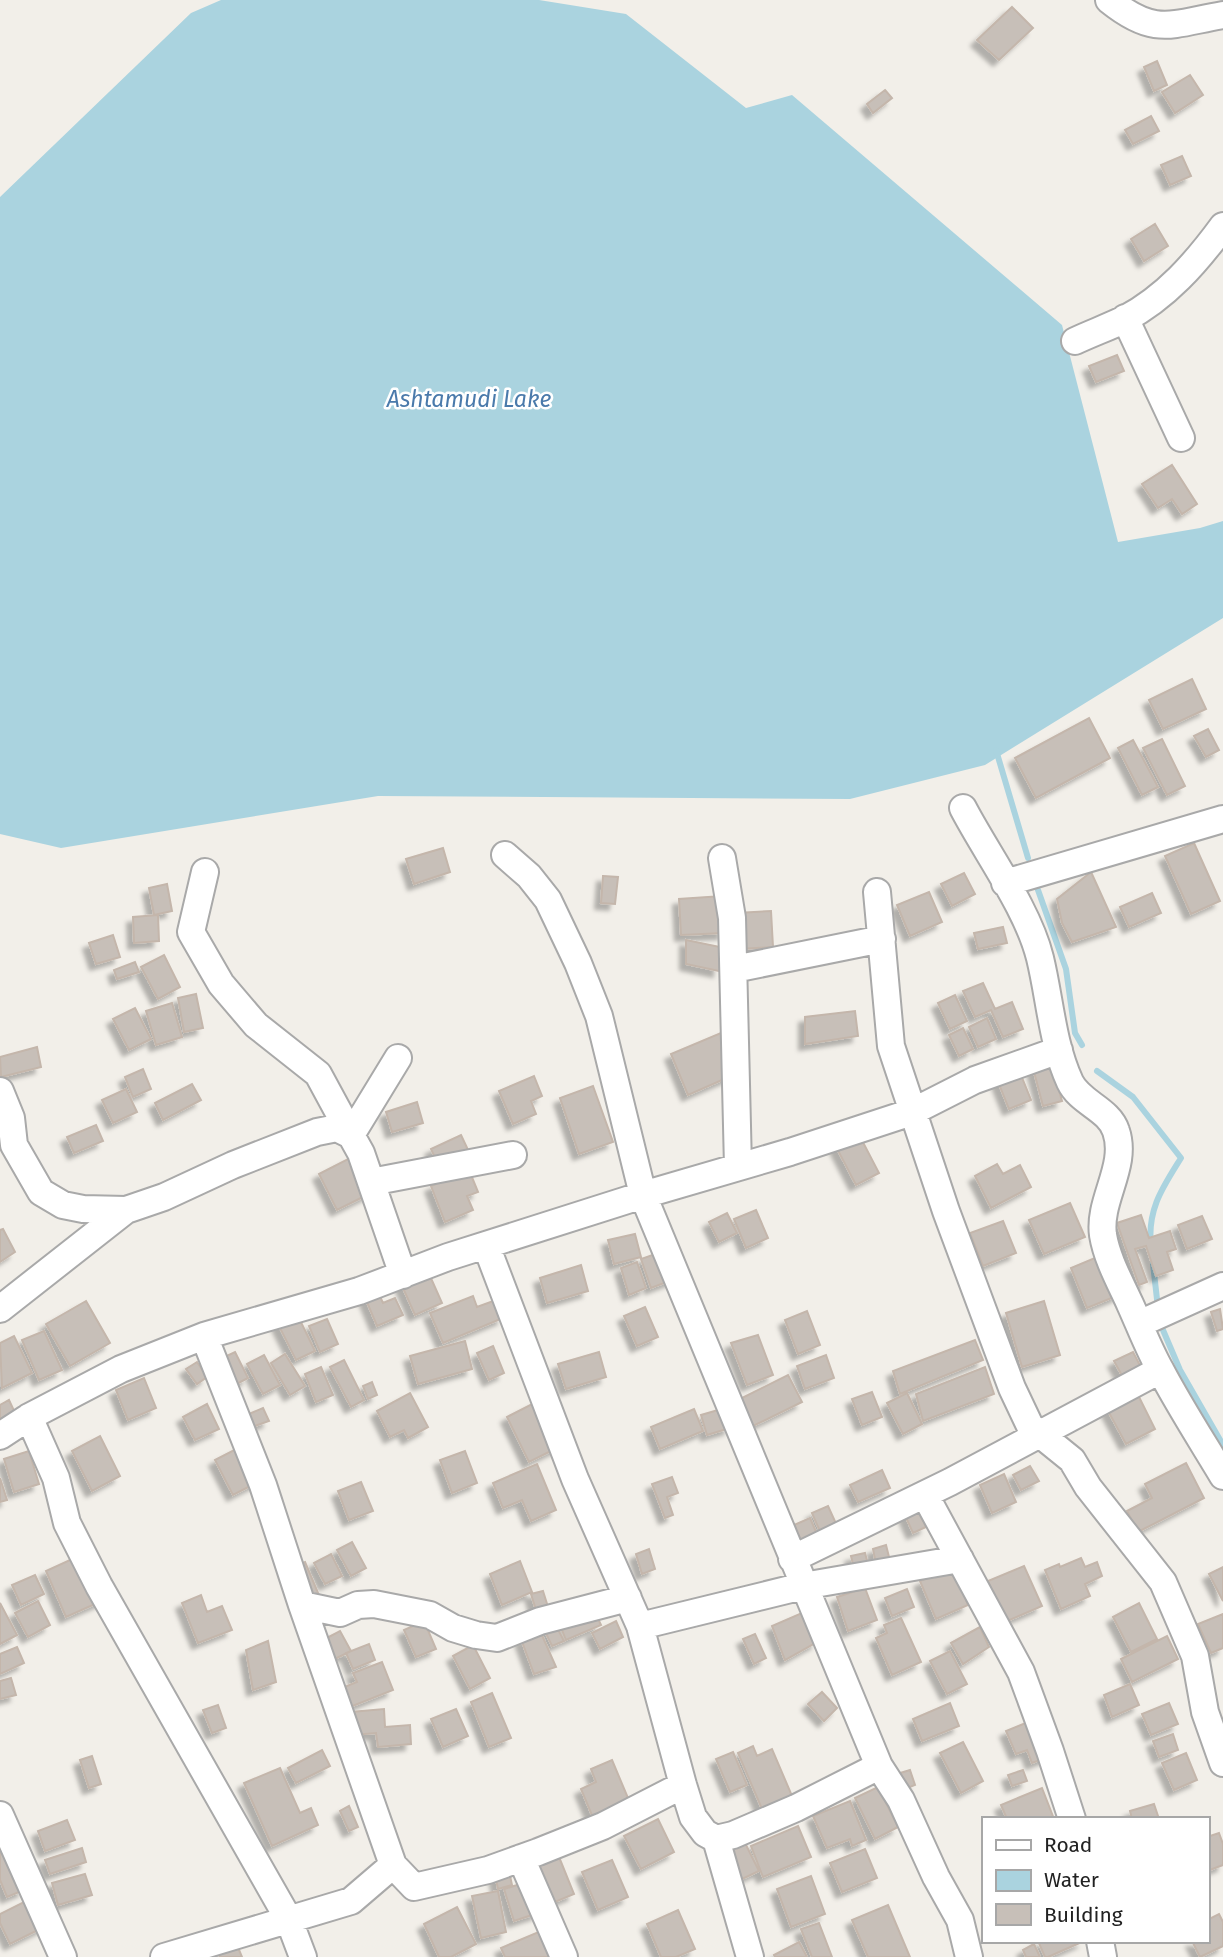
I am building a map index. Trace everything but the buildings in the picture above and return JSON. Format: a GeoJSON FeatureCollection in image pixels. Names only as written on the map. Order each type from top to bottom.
{"type":"FeatureCollection","features":[{"type":"Feature","properties":{"kind":"street"},"geometry":{"type":"LineString","coordinates":[[1109,0],[1129,15],[1159,26],[1223,15]]}},
{"type":"Feature","properties":{"kind":"street"},"geometry":{"type":"LineString","coordinates":[[1075,341],[1125,318],[1153,301],[1177,281],[1204,252],[1223,226]]}},
{"type":"Feature","properties":{"kind":"street"},"geometry":{"type":"LineString","coordinates":[[1125,318],[1181,438]]}},
{"type":"Feature","properties":{"kind":"street"},"geometry":{"type":"LineString","coordinates":[[962,808],[1020,910],[1037,949],[1059,1050],[1071,1084],[1112,1121],[1117,1133],[1117,1162],[1103,1214],[1103,1234],[1112,1264],[1160,1370],[1223,1476]]}},
{"type":"Feature","properties":{"kind":"street"},"geometry":{"type":"LineString","coordinates":[[1005,883],[1223,819]]}},
{"type":"Feature","properties":{"kind":"street"},"geometry":{"type":"LineString","coordinates":[[505,855],[528,876],[548,900],[578,964],[599,1016],[643,1195],[879,1766],[901,1800],[936,1877],[960,1920],[969,1957]]}},
{"type":"Feature","properties":{"kind":"street"},"geometry":{"type":"LineString","coordinates":[[722,858],[732,918],[738,1167]]}},
{"type":"Feature","properties":{"kind":"street"},"geometry":{"type":"LineString","coordinates":[[205,872],[191,932],[221,984],[256,1025],[318,1074],[351,1135],[371,1182],[403,1275]]}},
{"type":"Feature","properties":{"kind":"street"},"geometry":{"type":"LineString","coordinates":[[877,892],[891,1046],[946,1211],[1012,1388],[1030,1426],[1072,1460],[1088,1487],[1163,1582],[1195,1656],[1205,1712],[1223,1763]]}},
{"type":"Feature","properties":{"kind":"street"},"geometry":{"type":"LineString","coordinates":[[734,970],[882,939]]}},
{"type":"Feature","properties":{"kind":"street"},"geometry":{"type":"LineString","coordinates":[[0,1436],[29,1417],[121,1369],[204,1336],[359,1291],[485,1245],[912,1111],[975,1080],[1059,1050]]}},
{"type":"Feature","properties":{"kind":"street"},"geometry":{"type":"LineString","coordinates":[[351,1135],[398,1058]]}},
{"type":"Feature","properties":{"kind":"street"},"geometry":{"type":"LineString","coordinates":[[0,1091],[6,1123],[14,1145],[41,1192],[63,1205],[83,1209],[126,1210]]}},
{"type":"Feature","properties":{"kind":"street"},"geometry":{"type":"LineString","coordinates":[[0,1309],[126,1210],[164,1197],[233,1165],[317,1132],[337,1128],[351,1135]]}},
{"type":"Feature","properties":{"kind":"street"},"geometry":{"type":"LineString","coordinates":[[371,1182],[513,1155]]}},
{"type":"Feature","properties":{"kind":"street"},"geometry":{"type":"LineString","coordinates":[[485,1245],[557,1435],[640,1626],[683,1786],[693,1817],[705,1833],[716,1839],[733,1835],[796,1808],[879,1766]]}},
{"type":"Feature","properties":{"kind":"street"},"geometry":{"type":"LineString","coordinates":[[1139,1324],[1223,1286]]}},
{"type":"Feature","properties":{"kind":"street"},"geometry":{"type":"LineString","coordinates":[[204,1336],[263,1485],[393,1865],[414,1887],[488,1870],[522,1858],[603,1826],[683,1786]]}},
{"type":"Feature","properties":{"kind":"street"},"geometry":{"type":"LineString","coordinates":[[792,1559],[925,1495],[1160,1370]]}},
{"type":"Feature","properties":{"kind":"street"},"geometry":{"type":"LineString","coordinates":[[29,1417],[56,1478],[67,1523],[99,1586],[289,1920],[303,1957]]}},
{"type":"Feature","properties":{"kind":"street"},"geometry":{"type":"LineString","coordinates":[[925,1495],[1020,1672],[1071,1817]]}},
{"type":"Feature","properties":{"kind":"street"},"geometry":{"type":"LineString","coordinates":[[640,1626],[803,1586],[960,1559]]}},
{"type":"Feature","properties":{"kind":"street"},"geometry":{"type":"LineString","coordinates":[[302,1605],[340,1613],[358,1605],[374,1604],[430,1615],[453,1628],[497,1638],[540,1621],[628,1598]]}},
{"type":"Feature","properties":{"kind":"street"},"geometry":{"type":"LineString","coordinates":[[0,1815],[63,1957]]}},
{"type":"Feature","properties":{"kind":"street"},"geometry":{"type":"LineString","coordinates":[[716,1839],[750,1957]]}},
{"type":"Feature","properties":{"kind":"street"},"geometry":{"type":"LineString","coordinates":[[522,1858],[564,1957]]}},
{"type":"Feature","properties":{"kind":"street"},"geometry":{"type":"LineString","coordinates":[[164,1957],[202,1952],[289,1920],[351,1901],[393,1865]]}},
{"type":"Feature","properties":{"kind":"water","name":"Ashtamudi Lake"},"geometry":{"type":"Polygon","coordinates":[[[221,0],[539,0],[626,14],[746,108],[792,95],[1062,325],[1118,542],[1200,528],[1223,521],[1223,618],[985,765],[850,799],[378,796],[61,848],[0,834],[0,197],[191,13],[221,0]]]}},
{"type":"Feature","properties":{"kind":"waterway"},"geometry":{"type":"LineString","coordinates":[[996,750],[1028,858]]}},
{"type":"Feature","properties":{"kind":"waterway"},"geometry":{"type":"LineString","coordinates":[[1038,890],[1066,969],[1075,1033],[1082,1045]]}},
{"type":"Feature","properties":{"kind":"waterway"},"geometry":{"type":"LineString","coordinates":[[1097,1071],[1133,1097],[1181,1158],[1154,1210],[1151,1246]]}},
{"type":"Feature","properties":{"kind":"waterway"},"geometry":{"type":"LineString","coordinates":[[1153,1264],[1158,1308]]}},
{"type":"Feature","properties":{"kind":"waterway"},"geometry":{"type":"LineString","coordinates":[[1160,1323],[1180,1370],[1223,1445]]}}]}
